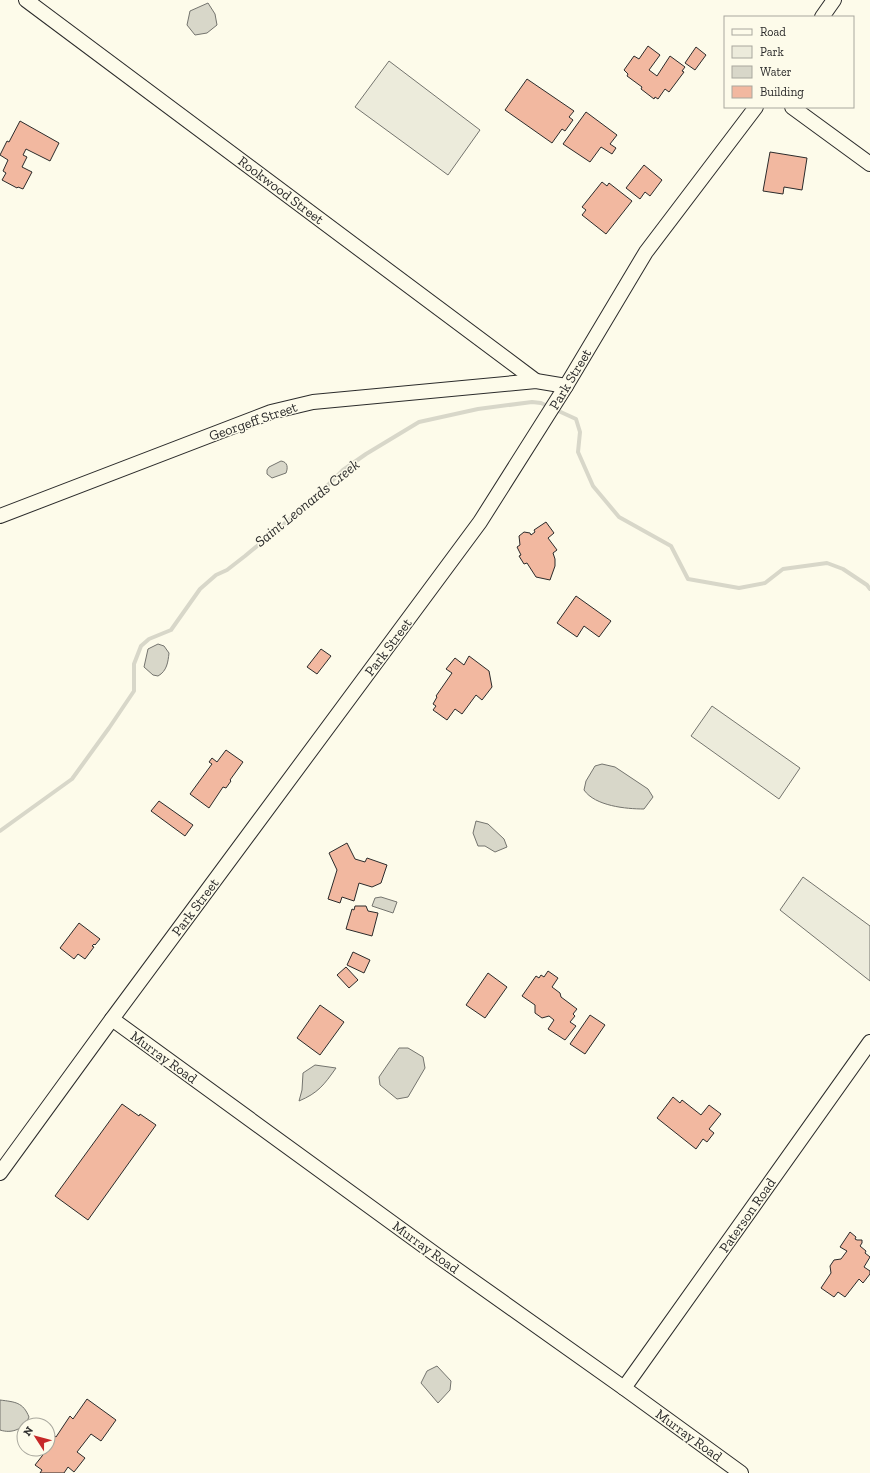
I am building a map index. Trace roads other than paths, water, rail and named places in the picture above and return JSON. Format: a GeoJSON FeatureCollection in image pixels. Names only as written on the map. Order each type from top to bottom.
{"type":"FeatureCollection","features":[{"type":"Feature","properties":{"kind":"street","name":"Rookwood Street"},"geometry":{"type":"LineString","coordinates":[[26,0],[536,381]]}},
{"type":"Feature","properties":{"kind":"street"},"geometry":{"type":"LineString","coordinates":[[823,16],[834,0]]}},
{"type":"Feature","properties":{"kind":"street","name":"Park Street"},"geometry":{"type":"LineString","coordinates":[[0,1173],[112,1019],[480,522],[566,386],[646,252],[755,108]]}},
{"type":"Feature","properties":{"kind":"street"},"geometry":{"type":"LineString","coordinates":[[793,108],[870,164]]}},
{"type":"Feature","properties":{"kind":"street","name":"Georgeff Street"},"geometry":{"type":"LineString","coordinates":[[0,516],[271,412],[313,402],[536,381],[566,386]]}},
{"type":"Feature","properties":{"kind":"street","name":"Murray Road"},"geometry":{"type":"LineString","coordinates":[[112,1019],[435,1254],[741,1473]]}},
{"type":"Feature","properties":{"kind":"street","name":"Paterson Road"},"geometry":{"type":"LineString","coordinates":[[624,1388],[870,1042]]}},
{"type":"Feature","properties":{"kind":"water"},"geometry":{"type":"Polygon","coordinates":[[[208,3],[215,14],[217,25],[207,33],[195,35],[187,25],[190,11],[208,3]]]}},
{"type":"Feature","properties":{"kind":"water"},"geometry":{"type":"Polygon","coordinates":[[[281,461],[287,466],[286,473],[272,478],[267,474],[267,470],[269,467],[281,461]]]}},
{"type":"Feature","properties":{"kind":"water"},"geometry":{"type":"Polygon","coordinates":[[[158,644],[164,646],[169,653],[165,669],[158,676],[153,675],[144,667],[148,649],[158,644]]]}},
{"type":"Feature","properties":{"kind":"water"},"geometry":{"type":"Polygon","coordinates":[[[602,764],[615,767],[648,789],[653,797],[644,809],[611,806],[595,800],[584,790],[586,781],[595,766],[602,764]]]}},
{"type":"Feature","properties":{"kind":"water"},"geometry":{"type":"Polygon","coordinates":[[[476,821],[488,824],[504,839],[507,847],[495,852],[485,846],[478,846],[473,833],[476,821]]]}},
{"type":"Feature","properties":{"kind":"water"},"geometry":{"type":"Polygon","coordinates":[[[381,897],[397,902],[393,913],[372,906],[375,898],[381,897]]]}},
{"type":"Feature","properties":{"kind":"water"},"geometry":{"type":"Polygon","coordinates":[[[399,1048],[408,1048],[423,1057],[425,1068],[408,1097],[397,1099],[380,1085],[379,1077],[399,1048]]]}},
{"type":"Feature","properties":{"kind":"water"},"geometry":{"type":"Polygon","coordinates":[[[315,1065],[336,1068],[320,1088],[311,1095],[299,1101],[302,1090],[303,1073],[315,1065]]]}},
{"type":"Feature","properties":{"kind":"water"},"geometry":{"type":"Polygon","coordinates":[[[437,1366],[451,1381],[450,1390],[438,1403],[421,1383],[427,1371],[437,1366]]]}},
{"type":"Feature","properties":{"kind":"water"},"geometry":{"type":"Polygon","coordinates":[[[0,1400],[14,1402],[24,1408],[29,1417],[16,1417],[16,1430],[0,1430],[0,1400]]]}},
{"type":"Feature","properties":{"kind":"waterway","name":"Saint Leonards Creek"},"geometry":{"type":"LineString","coordinates":[[0,831],[72,779],[134,691],[134,664],[141,646],[149,639],[171,630],[200,589],[216,575],[227,570],[245,556],[313,500],[343,470],[366,454],[419,422],[478,409],[532,402],[541,403],[576,419],[580,432],[578,452],[593,486],[619,517],[671,546],[688,579],[739,588],[765,583],[783,569],[827,563],[843,569],[867,585],[870,589]]}}]}
